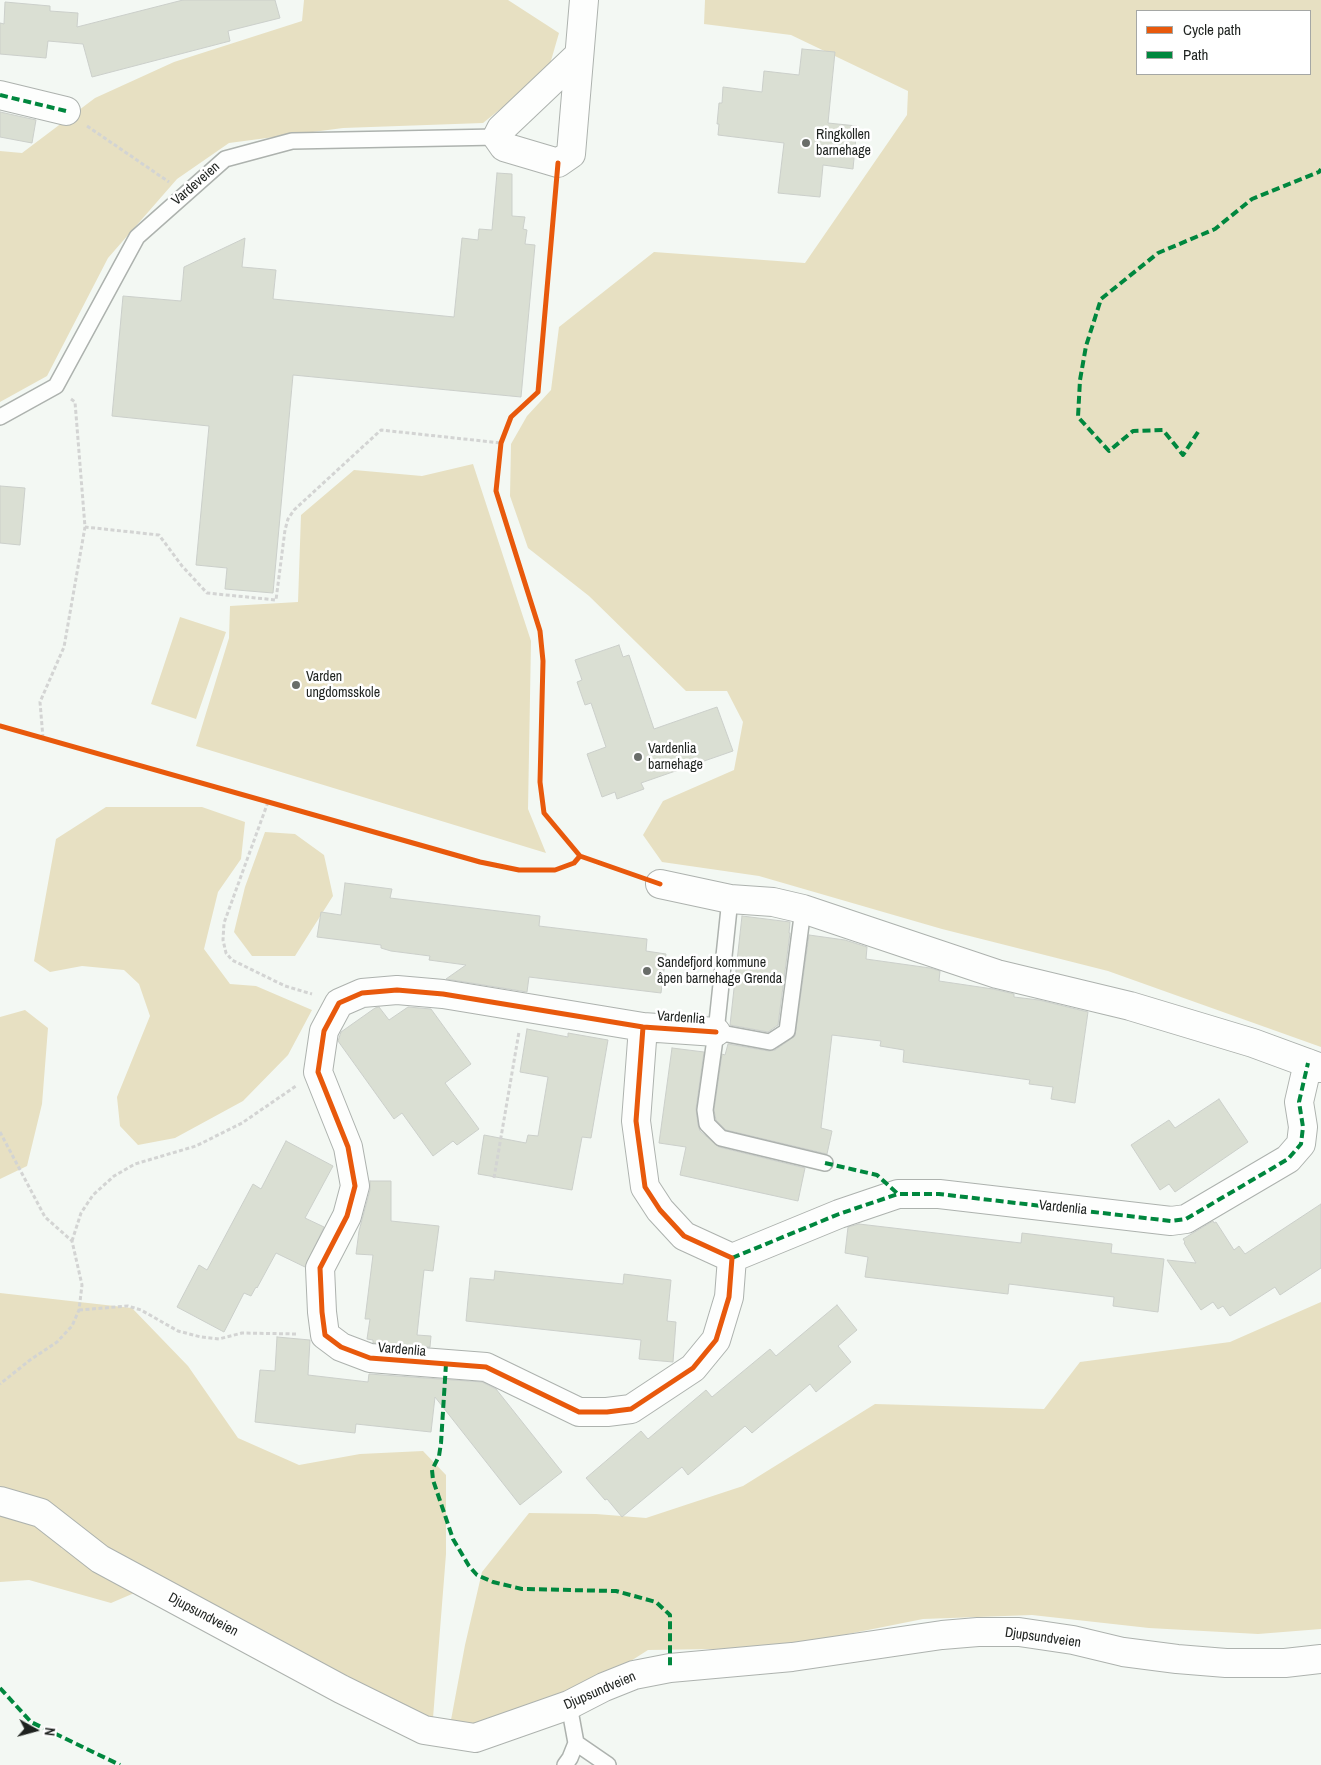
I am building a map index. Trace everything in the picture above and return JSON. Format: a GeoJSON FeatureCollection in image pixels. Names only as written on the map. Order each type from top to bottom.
{"type":"FeatureCollection","features":[{"type":"Feature","properties":{"kind":"street"},"geometry":{"type":"LineString","coordinates":[[579,55],[501,129],[497,137],[504,147],[558,163],[571,154],[584,0]]}},
{"type":"Feature","properties":{"kind":"street"},"geometry":{"type":"LineString","coordinates":[[0,95],[66,111]]}},
{"type":"Feature","properties":{"kind":"street","name":"Vardenlia"},"geometry":{"type":"LineString","coordinates":[[643,1027],[636,1121],[645,1187],[660,1210],[684,1236],[732,1258],[839,1214],[898,1194],[939,1194],[1170,1221],[1186,1219],[1288,1159],[1301,1144],[1303,1127],[1299,1102],[1314,1065],[1261,1046],[1147,1011],[997,974],[803,909],[773,902],[730,899],[660,884]]}},
{"type":"Feature","properties":{"kind":"street","name":"Vardenlia"},"geometry":{"type":"LineString","coordinates":[[339,1003],[362,993],[397,990],[443,994],[643,1027],[716,1032]]}},
{"type":"Feature","properties":{"kind":"street"},"geometry":{"type":"LineString","coordinates":[[325,1335],[320,1268],[347,1216],[355,1186],[348,1147],[318,1072],[324,1031],[339,1003]]}},
{"type":"Feature","properties":{"kind":"street","name":"Vardenlia"},"geometry":{"type":"LineString","coordinates":[[325,1335],[341,1347],[370,1358],[486,1367],[579,1412],[607,1412],[631,1409],[693,1368],[716,1340],[729,1297],[732,1258]]}},
{"type":"Feature","properties":{"kind":"street","name":"Djupsundveien"},"geometry":{"type":"LineString","coordinates":[[0,1501],[41,1513],[100,1559],[341,1689],[424,1730],[475,1738],[569,1705],[604,1687],[634,1675],[670,1668],[792,1657],[942,1635],[978,1632],[1019,1632],[1073,1640],[1123,1652],[1177,1659],[1226,1662],[1285,1662],[1321,1659]]}},
{"type":"Feature","properties":{"kind":"lane","name":"Vardeveien"},"geometry":{"type":"LineString","coordinates":[[56,386],[137,237],[225,159],[292,141],[497,137]]}},
{"type":"Feature","properties":{"kind":"lane"},"geometry":{"type":"LineString","coordinates":[[0,417],[56,386]]}},
{"type":"Feature","properties":{"kind":"lane","name":"Vardenlia"},"geometry":{"type":"LineString","coordinates":[[730,899],[716,1032],[705,1110],[707,1124],[721,1138],[824,1163]]}},
{"type":"Feature","properties":{"kind":"lane","name":"Vardenlia"},"geometry":{"type":"LineString","coordinates":[[716,1032],[770,1042],[788,1032],[803,909]]}},
{"type":"Feature","properties":{"kind":"lane"},"geometry":{"type":"LineString","coordinates":[[565,1765],[576,1743],[569,1705]]}},
{"type":"Feature","properties":{"kind":"lane"},"geometry":{"type":"LineString","coordinates":[[576,1743],[608,1765]]}},
{"type":"Feature","properties":{"kind":"path"},"geometry":{"type":"LineString","coordinates":[[66,111],[177,187],[184,195]]}},
{"type":"Feature","properties":{"kind":"path"},"geometry":{"type":"LineString","coordinates":[[43,738],[40,702],[64,647],[85,528],[75,402],[56,386]]}},
{"type":"Feature","properties":{"kind":"path"},"geometry":{"type":"LineString","coordinates":[[85,528],[159,535],[182,566],[207,592],[276,600],[288,519],[294,510],[381,430],[501,444]]}},
{"type":"Feature","properties":{"kind":"path"},"geometry":{"type":"LineString","coordinates":[[500,450],[505,435]]}},
{"type":"Feature","properties":{"kind":"path"},"geometry":{"type":"LineString","coordinates":[[34,736],[52,741]]}},
{"type":"Feature","properties":{"kind":"path"},"geometry":{"type":"LineString","coordinates":[[258,800],[277,805]]}},
{"type":"Feature","properties":{"kind":"path"},"geometry":{"type":"LineString","coordinates":[[268,802],[224,923],[223,940],[226,952],[232,960],[285,986],[339,1003]]}},
{"type":"Feature","properties":{"kind":"path"},"geometry":{"type":"LineString","coordinates":[[494,1178],[523,1007]]}},
{"type":"Feature","properties":{"kind":"path"},"geometry":{"type":"LineString","coordinates":[[0,1384],[30,1360],[57,1342],[72,1326],[79,1310],[82,1285],[72,1242],[81,1213],[93,1195],[114,1176],[135,1164],[196,1146],[242,1123],[318,1072]]}},
{"type":"Feature","properties":{"kind":"path"},"geometry":{"type":"LineString","coordinates":[[0,1132],[45,1217],[72,1242]]}},
{"type":"Feature","properties":{"kind":"path"},"geometry":{"type":"LineString","coordinates":[[79,1310],[128,1306],[142,1310],[178,1331],[219,1339],[242,1333],[325,1335]]}},
{"type":"Feature","properties":{"kind":"shaded area"},"geometry":{"type":"Polygon","coordinates":[[[304,0],[508,0],[559,33],[548,71],[483,123],[343,128],[229,143],[177,179],[108,258],[47,376],[0,402],[0,151],[22,153],[95,98],[174,62],[302,21],[304,0]]]}},
{"type":"Feature","properties":{"kind":"shaded area"},"geometry":{"type":"Polygon","coordinates":[[[705,0],[1321,0],[1321,1047],[1108,971],[942,929],[759,876],[662,862],[643,835],[663,801],[734,770],[743,722],[727,691],[686,691],[589,596],[528,548],[510,496],[511,444],[527,416],[551,390],[559,327],[654,252],[805,263],[907,115],[908,91],[791,35],[704,24],[705,0]]]}},
{"type":"Feature","properties":{"kind":"shaded area"},"geometry":{"type":"Polygon","coordinates":[[[473,464],[531,641],[528,809],[546,853],[196,746],[229,638],[230,606],[298,602],[301,515],[354,470],[422,476],[473,464]]]}},
{"type":"Feature","properties":{"kind":"shaded area"},"geometry":{"type":"Polygon","coordinates":[[[180,617],[226,632],[196,719],[151,704],[180,617]]]}},
{"type":"Feature","properties":{"kind":"shaded area"},"geometry":{"type":"Polygon","coordinates":[[[106,807],[202,807],[245,822],[241,859],[218,892],[204,949],[230,984],[256,986],[312,1010],[288,1055],[243,1101],[175,1138],[138,1145],[120,1126],[117,1097],[150,1016],[139,984],[124,970],[82,966],[50,972],[34,961],[56,839],[106,807]]]}},
{"type":"Feature","properties":{"kind":"shaded area"},"geometry":{"type":"Polygon","coordinates":[[[265,832],[295,834],[324,855],[333,896],[295,956],[252,956],[234,932],[245,887],[265,832]]]}},
{"type":"Feature","properties":{"kind":"shaded area"},"geometry":{"type":"Polygon","coordinates":[[[25,1010],[48,1028],[42,1104],[27,1166],[0,1179],[0,1017],[25,1010]]]}},
{"type":"Feature","properties":{"kind":"shaded area"},"geometry":{"type":"Polygon","coordinates":[[[0,1293],[132,1308],[188,1366],[238,1438],[299,1465],[360,1454],[423,1451],[446,1475],[446,1554],[433,1718],[419,1721],[65,1532],[61,1548],[139,1591],[111,1603],[29,1580],[0,1582],[0,1293]]]}},
{"type":"Feature","properties":{"kind":"shaded area"},"geometry":{"type":"Polygon","coordinates":[[[1321,1302],[1321,1629],[1258,1634],[1149,1628],[1032,1615],[923,1619],[778,1648],[648,1650],[557,1708],[512,1730],[451,1720],[465,1645],[482,1572],[529,1513],[596,1514],[646,1518],[743,1486],[875,1404],[1044,1409],[1080,1362],[1230,1342],[1321,1302]]]}},
{"type":"Feature","properties":{"kind":"building"},"geometry":{"type":"Polygon","coordinates":[[[183,0],[275,0],[280,18],[228,31],[230,41],[92,77],[83,44],[48,41],[46,58],[0,54],[0,23],[4,24],[5,2],[50,6],[50,11],[78,13],[77,27],[183,0]]]}},
{"type":"Feature","properties":{"kind":"building"},"geometry":{"type":"Polygon","coordinates":[[[802,49],[835,52],[828,123],[857,126],[853,169],[823,165],[820,197],[778,193],[784,143],[718,135],[719,103],[722,103],[723,87],[762,92],[764,71],[799,75],[802,49]]]}},
{"type":"Feature","properties":{"kind":"building"},"geometry":{"type":"Polygon","coordinates":[[[0,112],[36,120],[32,143],[0,137],[0,112]]]}},
{"type":"Feature","properties":{"kind":"building"},"geometry":{"type":"Polygon","coordinates":[[[497,173],[512,174],[512,216],[525,217],[523,229],[527,230],[525,244],[535,245],[521,397],[293,375],[273,593],[225,589],[227,568],[196,565],[209,426],[112,416],[123,296],[181,301],[184,267],[245,238],[242,267],[276,270],[273,299],[454,317],[462,238],[478,240],[479,229],[492,230],[497,173]]]}},
{"type":"Feature","properties":{"kind":"building"},"geometry":{"type":"Polygon","coordinates":[[[0,486],[25,488],[20,545],[0,543],[0,486]]]}},
{"type":"Feature","properties":{"kind":"building"},"geometry":{"type":"Polygon","coordinates":[[[619,645],[623,657],[629,655],[654,729],[717,707],[733,751],[641,783],[644,789],[617,799],[615,792],[602,797],[587,754],[606,747],[591,703],[585,705],[577,682],[582,680],[575,660],[619,645]]]}},
{"type":"Feature","properties":{"kind":"building"},"geometry":{"type":"Polygon","coordinates":[[[345,883],[392,889],[390,898],[540,916],[539,926],[647,939],[646,951],[666,954],[661,993],[529,977],[527,992],[446,979],[466,965],[429,960],[430,956],[391,951],[381,948],[381,945],[317,937],[321,912],[341,915],[345,883]]]}},
{"type":"Feature","properties":{"kind":"building"},"geometry":{"type":"Polygon","coordinates":[[[742,916],[790,922],[778,1025],[768,1032],[730,1025],[742,916]]]}},
{"type":"Feature","properties":{"kind":"building"},"geometry":{"type":"Polygon","coordinates":[[[809,935],[845,940],[867,947],[866,959],[940,971],[939,981],[993,989],[1014,994],[1014,997],[1039,1000],[1088,1012],[1075,1103],[1051,1099],[1053,1087],[1029,1084],[1030,1080],[903,1062],[904,1050],[880,1046],[881,1041],[832,1035],[821,1128],[832,1131],[827,1154],[726,1130],[716,1120],[714,1110],[722,1054],[725,1055],[728,1044],[769,1051],[775,1050],[795,1036],[809,935]]]}},
{"type":"Feature","properties":{"kind":"building"},"geometry":{"type":"Polygon","coordinates":[[[379,1007],[389,1020],[408,1007],[431,1009],[471,1064],[445,1083],[479,1129],[457,1145],[453,1141],[433,1156],[402,1113],[394,1119],[338,1041],[341,1032],[379,1007]]]}},
{"type":"Feature","properties":{"kind":"building"},"geometry":{"type":"Polygon","coordinates":[[[527,1029],[568,1037],[568,1033],[608,1040],[591,1138],[582,1137],[572,1190],[478,1174],[484,1135],[526,1143],[528,1135],[538,1136],[548,1077],[520,1072],[527,1029]]]}},
{"type":"Feature","properties":{"kind":"building"},"geometry":{"type":"Polygon","coordinates":[[[672,1048],[704,1052],[696,1109],[700,1131],[719,1147],[805,1168],[798,1201],[680,1175],[686,1147],[659,1143],[672,1048]]]}},
{"type":"Feature","properties":{"kind":"building"},"geometry":{"type":"Polygon","coordinates":[[[1219,1099],[1248,1142],[1175,1192],[1169,1184],[1160,1190],[1131,1145],[1169,1120],[1175,1128],[1219,1099]]]}},
{"type":"Feature","properties":{"kind":"building"},"geometry":{"type":"Polygon","coordinates":[[[286,1141],[333,1166],[305,1218],[324,1227],[305,1267],[276,1253],[251,1296],[244,1293],[224,1332],[177,1307],[199,1265],[207,1270],[253,1184],[261,1189],[286,1141]]]}},
{"type":"Feature","properties":{"kind":"building"},"geometry":{"type":"Polygon","coordinates":[[[370,1181],[391,1181],[391,1221],[439,1226],[433,1271],[424,1270],[417,1335],[431,1336],[430,1347],[373,1343],[373,1340],[367,1339],[370,1319],[365,1319],[373,1255],[356,1254],[359,1231],[370,1190],[370,1181]]]}},
{"type":"Feature","properties":{"kind":"building"},"geometry":{"type":"Polygon","coordinates":[[[1321,1204],[1321,1268],[1280,1295],[1275,1287],[1230,1316],[1223,1306],[1218,1309],[1213,1302],[1201,1310],[1167,1260],[1196,1263],[1183,1239],[1213,1221],[1214,1223],[1216,1222],[1234,1250],[1239,1246],[1245,1254],[1321,1204]]]}},
{"type":"Feature","properties":{"kind":"building"},"geometry":{"type":"Polygon","coordinates":[[[859,1224],[1021,1243],[1022,1233],[1112,1244],[1111,1253],[1164,1259],[1158,1312],[1113,1306],[1114,1297],[1009,1284],[1008,1294],[865,1277],[868,1257],[845,1253],[848,1227],[859,1224]]]}},
{"type":"Feature","properties":{"kind":"building"},"geometry":{"type":"Polygon","coordinates":[[[495,1271],[623,1284],[624,1274],[671,1280],[667,1321],[676,1322],[673,1362],[639,1359],[641,1340],[466,1321],[470,1278],[494,1280],[495,1271]]]}},
{"type":"Feature","properties":{"kind":"building"},"geometry":{"type":"Polygon","coordinates":[[[837,1305],[857,1330],[838,1346],[851,1362],[816,1392],[810,1384],[752,1433],[745,1426],[688,1475],[682,1467],[622,1517],[586,1478],[641,1431],[648,1439],[706,1390],[712,1397],[770,1349],[776,1356],[837,1305]]]}},
{"type":"Feature","properties":{"kind":"building"},"geometry":{"type":"Polygon","coordinates":[[[277,1337],[310,1340],[308,1375],[368,1382],[369,1374],[482,1382],[496,1389],[562,1472],[520,1505],[435,1397],[431,1432],[356,1424],[355,1433],[255,1422],[260,1370],[275,1371],[277,1337]]]}},
{"type":"Feature","properties":{"kind":"marked path"},"geometry":{"type":"LineString","coordinates":[[0,95],[66,111]]}},
{"type":"Feature","properties":{"kind":"marked path"},"geometry":{"type":"LineString","coordinates":[[1198,432],[1183,455],[1163,430],[1133,431],[1109,451],[1078,417],[1080,380],[1086,346],[1101,299],[1158,253],[1215,229],[1252,199],[1319,172],[1321,169]]}},
{"type":"Feature","properties":{"kind":"marked path"},"geometry":{"type":"LineString","coordinates":[[732,1258],[839,1214],[898,1194],[939,1194],[1171,1221],[1186,1219],[1288,1159],[1301,1144],[1303,1127],[1299,1102],[1308,1063]]}},
{"type":"Feature","properties":{"kind":"marked path"},"geometry":{"type":"LineString","coordinates":[[825,1163],[877,1175],[898,1194]]}},
{"type":"Feature","properties":{"kind":"marked path"},"geometry":{"type":"LineString","coordinates":[[446,1364],[441,1443],[439,1456],[432,1470],[433,1480],[453,1539],[469,1566],[477,1575],[493,1582],[522,1589],[616,1591],[656,1602],[670,1615],[670,1668]]}},
{"type":"Feature","properties":{"kind":"marked path"},"geometry":{"type":"LineString","coordinates":[[0,1688],[31,1722],[120,1765]]}},
{"type":"Feature","properties":{"kind":"cycle path"},"geometry":{"type":"LineString","coordinates":[[558,163],[538,392],[511,417],[501,443],[496,491],[540,631],[543,661],[540,782],[544,813],[580,856],[660,884]]}},
{"type":"Feature","properties":{"kind":"cycle path"},"geometry":{"type":"LineString","coordinates":[[0,726],[480,862],[519,870],[555,870],[574,863],[580,856]]}},
{"type":"Feature","properties":{"kind":"cycle path"},"geometry":{"type":"LineString","coordinates":[[643,1027],[636,1121],[645,1187],[660,1210],[684,1236],[732,1258],[729,1297],[716,1340],[693,1368],[631,1409],[607,1412],[579,1412],[486,1367],[370,1358],[341,1347],[325,1335],[320,1268],[347,1216],[355,1186],[348,1147],[318,1072],[324,1031],[339,1003],[362,993],[397,990],[443,994],[643,1027],[716,1032]]}},
{"type":"Feature","properties":{"kind":"place","name":"Ringkollen barnehage"},"geometry":{"type":"Point","coordinates":[806,143]}},
{"type":"Feature","properties":{"kind":"place","name":"Varden ungdomsskole"},"geometry":{"type":"Point","coordinates":[296,685]}},
{"type":"Feature","properties":{"kind":"place","name":"Vardenlia barnehage"},"geometry":{"type":"Point","coordinates":[638,757]}},
{"type":"Feature","properties":{"kind":"place","name":"Sandefjord kommune åpen barnehage Grenda"},"geometry":{"type":"Point","coordinates":[647,971]}}]}
